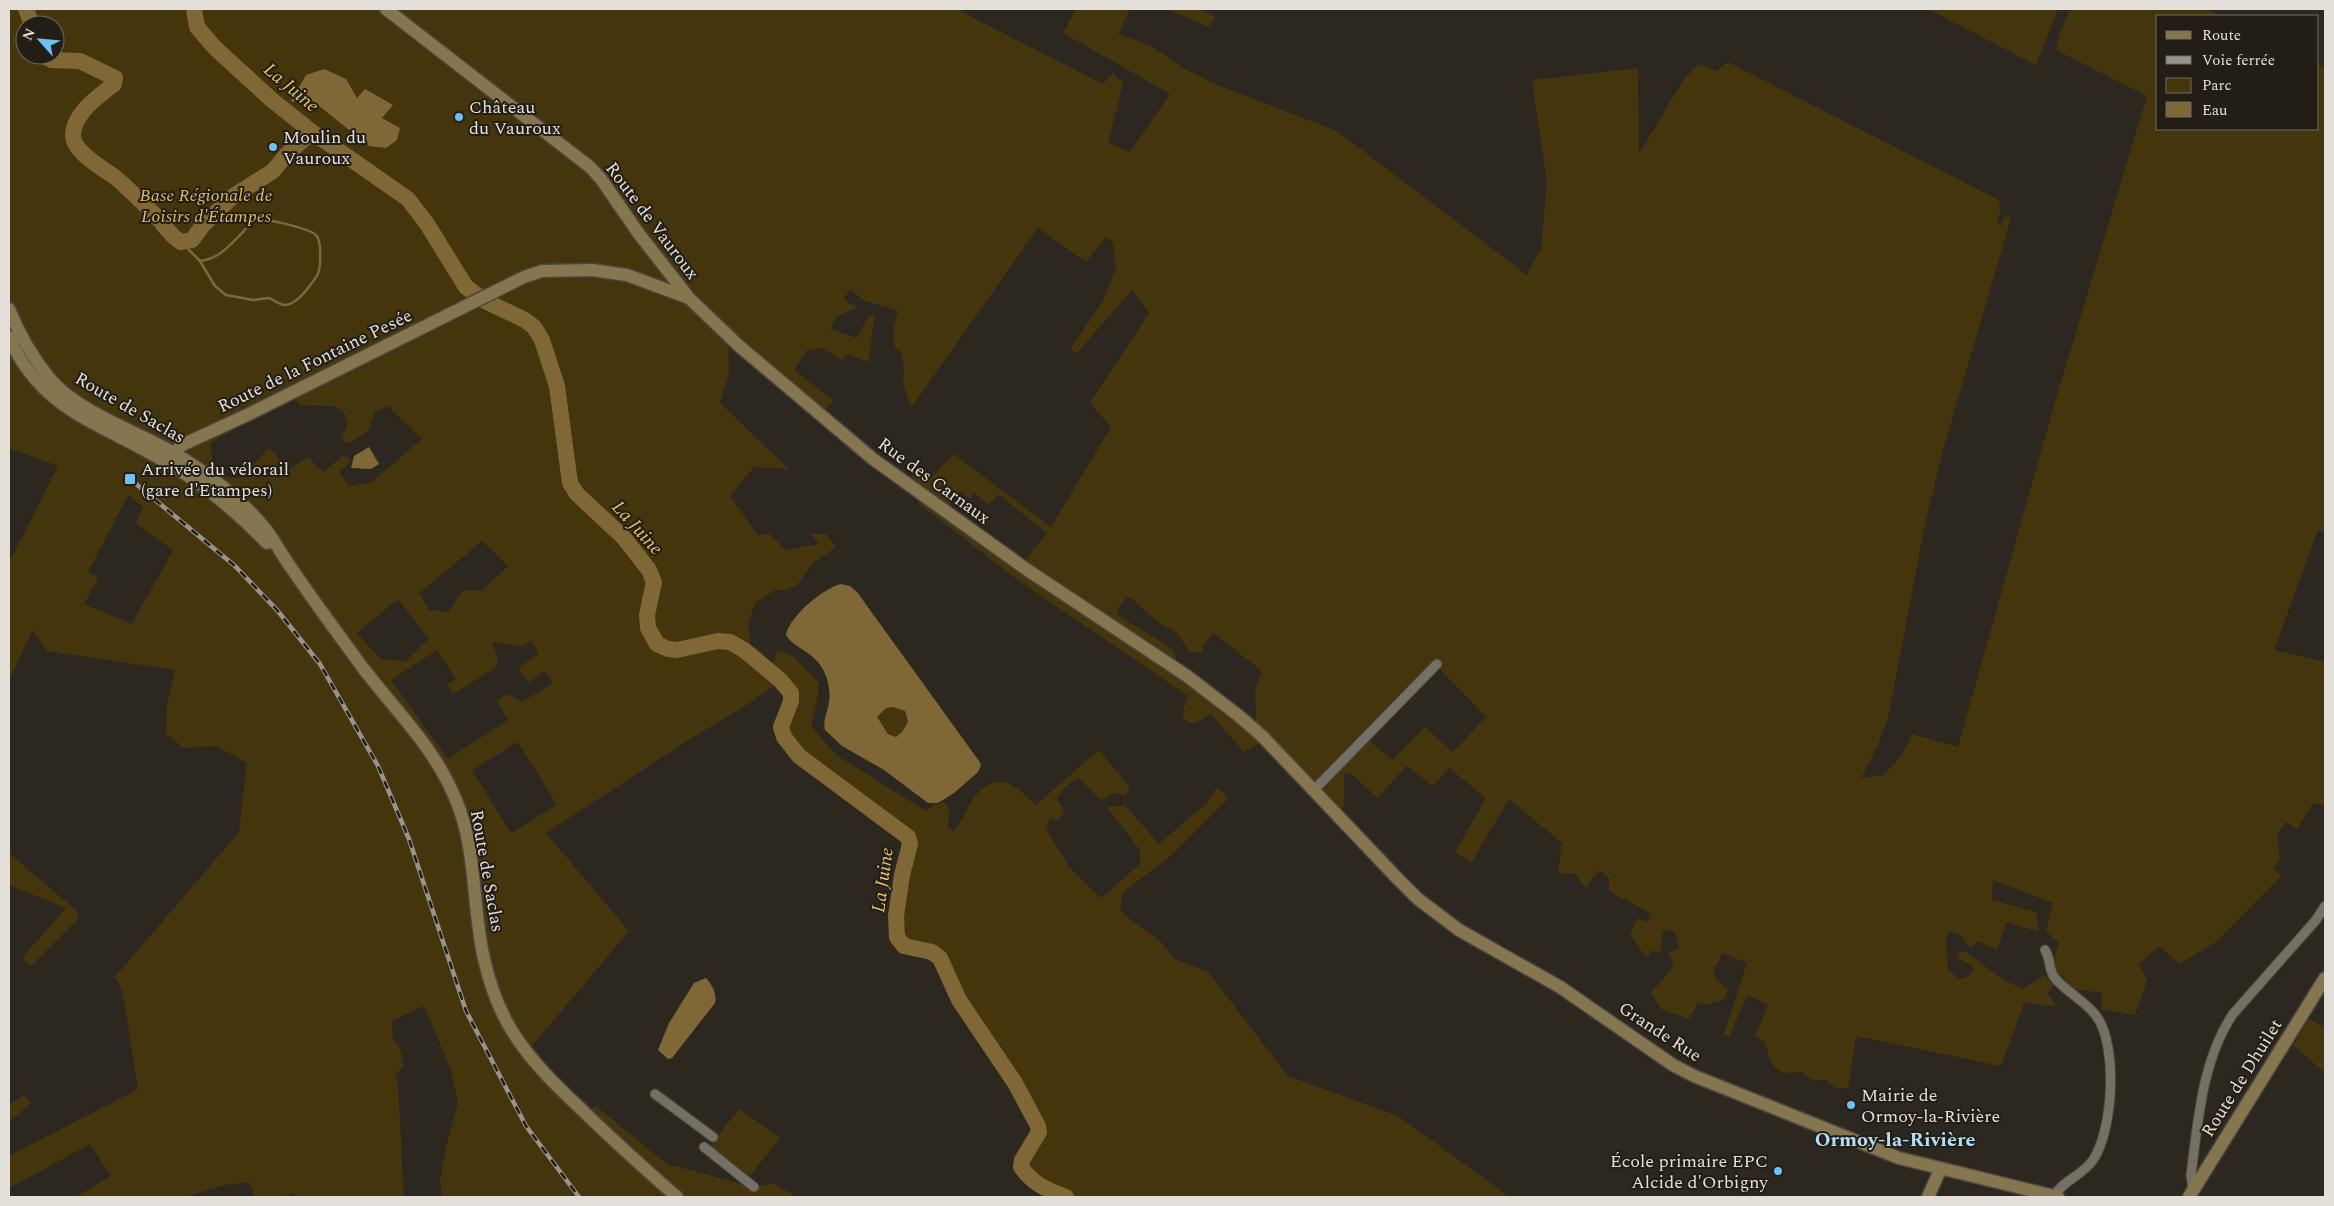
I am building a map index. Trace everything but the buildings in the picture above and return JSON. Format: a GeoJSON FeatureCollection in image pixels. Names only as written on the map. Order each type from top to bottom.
{"type":"FeatureCollection","features":[{"type":"Feature","properties":{"kind":"street","name":"Route de Vauroux"},"geometry":{"type":"LineString","coordinates":[[386,9],[590,167],[601,179],[639,234],[689,298]]}},
{"type":"Feature","properties":{"kind":"street","name":"Rue des Carnaux"},"geometry":{"type":"LineString","coordinates":[[495,292],[524,277],[542,271],[592,270],[627,275],[689,298],[746,351],[873,459],[966,527],[1187,676],[1240,716],[1263,737],[1326,805]]}},
{"type":"Feature","properties":{"kind":"street","name":"Route de la Fontaine Pesée"},"geometry":{"type":"LineString","coordinates":[[160,458],[174,453],[182,445],[495,292]]}},
{"type":"Feature","properties":{"kind":"street","name":"Route de Saclas"},"geometry":{"type":"LineString","coordinates":[[9,310],[20,336],[51,379],[67,394],[174,453],[202,472],[249,512],[267,531],[289,566],[366,671],[421,738],[447,781],[463,821],[484,958],[500,1009],[513,1034],[535,1064],[585,1113],[677,1197]]}},
{"type":"Feature","properties":{"kind":"street"},"geometry":{"type":"LineString","coordinates":[[15,323],[9,336],[15,339],[35,367],[51,379]]}},
{"type":"Feature","properties":{"kind":"street","name":"Route de Saclas"},"geometry":{"type":"LineString","coordinates":[[9,336],[30,375],[72,412],[160,458],[197,481],[224,502],[289,566]]}},
{"type":"Feature","properties":{"kind":"street"},"geometry":{"type":"LineString","coordinates":[[9,360],[30,375]]}},
{"type":"Feature","properties":{"kind":"street"},"geometry":{"type":"LineString","coordinates":[[1313,791],[1437,664]]}},
{"type":"Feature","properties":{"kind":"street","name":"Grande Rue"},"geometry":{"type":"LineString","coordinates":[[1326,805],[1418,899],[1459,930],[1560,987],[1673,1065],[1718,1086],[1899,1158],[1940,1170],[2056,1197]]}},
{"type":"Feature","properties":{"kind":"street"},"geometry":{"type":"LineString","coordinates":[[2191,1193],[2191,1175],[2205,1083],[2222,1030],[2316,920],[2325,906]]}},
{"type":"Feature","properties":{"kind":"street"},"geometry":{"type":"LineString","coordinates":[[2045,950],[2055,978],[2091,1010],[2098,1019],[2108,1045],[2112,1074],[2105,1123],[2094,1159],[2086,1168],[2059,1188],[2056,1197]]}},
{"type":"Feature","properties":{"kind":"street","name":"Route de Dhuilet"},"geometry":{"type":"LineString","coordinates":[[2191,1193],[2325,978]]}},
{"type":"Feature","properties":{"kind":"street"},"geometry":{"type":"LineString","coordinates":[[655,1094],[712,1137]]}},
{"type":"Feature","properties":{"kind":"street"},"geometry":{"type":"LineString","coordinates":[[704,1147],[754,1187]]}},
{"type":"Feature","properties":{"kind":"street"},"geometry":{"type":"LineString","coordinates":[[1928,1197],[1940,1170]]}},
{"type":"Feature","properties":{"kind":"green space","name":"Base Régionale de Loisirs d'Étampes"},"geometry":{"type":"Polygon","coordinates":[[[9,9],[956,9],[1103,84],[1113,73],[1123,83],[1108,143],[1130,152],[1170,94],[1063,33],[1076,9],[1130,9],[1118,34],[1151,46],[1183,68],[1212,83],[1337,131],[1527,275],[1541,249],[1547,182],[1532,80],[1638,68],[1639,154],[1682,82],[1698,64],[1716,71],[1728,62],[1999,200],[2000,212],[1997,223],[2001,225],[2005,216],[2011,218],[1943,450],[1925,524],[1888,718],[1878,745],[1861,778],[1884,775],[1902,755],[1912,734],[1958,747],[2055,402],[2147,96],[2056,50],[2061,30],[2070,9],[2206,9],[2219,15],[2156,15],[2156,130],[2319,130],[2319,65],[2325,68],[2325,532],[2318,530],[2274,650],[2325,662],[2325,801],[2323,805],[2313,803],[2297,829],[2286,822],[2277,834],[2280,859],[2273,869],[2282,875],[2216,942],[2180,964],[2159,946],[2139,964],[2147,981],[2135,1015],[2101,1009],[2102,993],[2069,988],[2063,976],[2055,973],[2053,962],[2059,943],[2046,931],[2053,903],[1993,880],[1992,900],[2036,912],[2039,932],[2007,922],[1997,950],[1978,941],[1971,947],[1965,943],[1963,936],[1951,931],[1946,935],[1948,969],[1959,979],[1969,975],[1974,969],[1973,966],[1957,958],[1960,952],[1966,952],[2001,978],[2022,989],[2044,975],[2054,985],[2047,994],[2057,1006],[2024,1003],[2001,1066],[1856,1036],[1848,1088],[1836,1089],[1826,1079],[1812,1080],[1800,1071],[1792,1073],[1779,1070],[1775,1067],[1769,1056],[1765,1042],[1755,1036],[1768,1005],[1747,995],[1729,1037],[1724,1034],[1747,963],[1723,953],[1714,970],[1716,980],[1728,990],[1723,1000],[1706,1005],[1698,1003],[1689,1019],[1661,1009],[1651,993],[1674,966],[1668,952],[1679,948],[1674,930],[1663,931],[1660,952],[1651,951],[1647,959],[1630,934],[1638,918],[1647,922],[1652,914],[1609,891],[1609,878],[1599,870],[1586,888],[1574,873],[1558,873],[1562,843],[1509,799],[1471,863],[1455,852],[1486,798],[1449,768],[1433,786],[1406,766],[1378,798],[1350,773],[1344,774],[1344,805],[1338,811],[1270,737],[1244,752],[1211,714],[1194,724],[1188,721],[1185,719],[1183,712],[1188,696],[1018,580],[919,504],[909,465],[932,477],[954,454],[1051,527],[1111,427],[1090,403],[1149,313],[1132,290],[1076,354],[1071,348],[1103,301],[1116,268],[1113,243],[1106,237],[1086,262],[1038,228],[911,408],[903,383],[904,367],[901,352],[895,348],[893,331],[898,311],[865,301],[850,289],[844,299],[857,308],[837,316],[830,329],[857,338],[867,318],[875,314],[868,362],[847,354],[842,360],[822,348],[807,350],[794,370],[834,401],[823,411],[787,382],[728,327],[729,373],[720,403],[789,469],[754,467],[730,496],[758,535],[770,534],[786,550],[819,544],[811,534],[826,534],[836,547],[813,563],[797,585],[785,590],[775,590],[755,603],[748,623],[751,646],[761,651],[765,662],[770,665],[775,660],[777,650],[794,657],[818,682],[818,695],[811,726],[836,755],[926,811],[933,805],[945,802],[949,808],[948,828],[953,831],[979,791],[988,785],[1004,782],[1019,790],[1036,805],[1099,750],[1130,788],[1125,796],[1114,793],[1101,800],[1078,778],[1066,786],[1057,798],[1064,811],[1059,819],[1050,819],[1046,828],[1069,867],[1101,898],[1140,864],[1140,850],[1107,807],[1125,805],[1159,844],[1209,801],[1216,788],[1224,793],[1227,800],[1172,855],[1123,892],[1120,908],[1122,913],[1160,941],[1175,959],[1208,972],[1288,1076],[1398,1116],[1510,1197],[1048,1197],[1029,1186],[1023,1181],[1017,1169],[1021,1154],[1033,1137],[1034,1130],[999,1070],[952,1004],[936,965],[927,959],[902,954],[892,944],[889,915],[894,881],[902,851],[901,839],[825,785],[828,780],[793,752],[784,738],[782,727],[791,699],[781,681],[546,833],[629,931],[532,1046],[560,1080],[592,1109],[596,1106],[669,1166],[753,1187],[773,1183],[797,1197],[442,1197],[440,1181],[446,1147],[458,1103],[451,1070],[424,1006],[392,1021],[393,1039],[399,1047],[404,1064],[395,1076],[398,1085],[404,1197],[295,1197],[294,1193],[279,1197],[255,1197],[249,1182],[225,1185],[185,1197],[76,1197],[111,1176],[90,1144],[9,1188],[9,1156],[138,1089],[124,999],[121,987],[115,977],[239,832],[247,763],[216,746],[184,748],[166,734],[167,705],[175,670],[47,651],[33,630],[9,680],[9,559],[11,559],[58,466],[9,448],[9,9]],[[293,396],[210,443],[213,465],[230,478],[241,477],[269,448],[289,469],[308,457],[323,473],[342,456],[350,458],[348,465],[339,472],[349,486],[372,482],[422,439],[388,406],[375,412],[368,431],[350,443],[345,442],[342,437],[348,423],[343,410],[333,406],[300,405],[293,396]],[[960,491],[948,507],[1022,564],[1047,533],[998,494],[989,505],[974,493],[970,499],[960,491]],[[128,495],[88,572],[98,578],[84,604],[132,624],[173,550],[136,524],[143,507],[128,495]],[[482,541],[419,593],[429,610],[448,612],[463,590],[481,591],[508,566],[482,541]],[[1127,597],[1118,608],[1117,615],[1173,649],[1177,662],[1256,723],[1255,691],[1262,671],[1213,633],[1203,645],[1202,652],[1190,650],[1176,632],[1164,627],[1132,599],[1127,597]],[[398,599],[357,633],[380,659],[406,661],[429,639],[398,599]],[[531,641],[522,646],[492,642],[498,660],[495,668],[453,694],[447,684],[456,679],[437,650],[391,680],[448,759],[508,720],[497,701],[507,694],[522,702],[553,683],[545,671],[528,683],[518,668],[539,654],[531,641]],[[1434,663],[1364,736],[1392,760],[1425,727],[1453,752],[1486,717],[1434,663]],[[518,742],[472,770],[511,833],[557,805],[518,742]]]}},
{"type":"Feature","properties":{"kind":"green space"},"geometry":{"type":"Polygon","coordinates":[[[1167,9],[1199,9],[1215,17],[1209,27],[1167,9]]]}},
{"type":"Feature","properties":{"kind":"green space"},"geometry":{"type":"Polygon","coordinates":[[[1928,9],[2058,9],[2036,65],[1928,9]]]}},
{"type":"Feature","properties":{"kind":"green space"},"geometry":{"type":"Polygon","coordinates":[[[893,707],[905,711],[908,722],[902,732],[896,737],[888,734],[877,718],[886,708],[893,707]]]}},
{"type":"Feature","properties":{"kind":"green space"},"geometry":{"type":"Polygon","coordinates":[[[9,853],[78,912],[77,920],[31,966],[22,958],[66,908],[9,885],[9,853]]]}},
{"type":"Feature","properties":{"kind":"green space"},"geometry":{"type":"Polygon","coordinates":[[[2309,1019],[2325,1027],[2325,1073],[2293,1045],[2309,1019]]]}},
{"type":"Feature","properties":{"kind":"green space"},"geometry":{"type":"Polygon","coordinates":[[[25,1095],[31,1104],[9,1121],[9,1105],[25,1095]]]}},
{"type":"Feature","properties":{"kind":"green space"},"geometry":{"type":"Polygon","coordinates":[[[739,1109],[780,1138],[750,1176],[710,1146],[739,1109]]]}},
{"type":"Feature","properties":{"kind":"water"},"geometry":{"type":"Polygon","coordinates":[[[324,69],[346,79],[357,98],[365,89],[393,105],[382,118],[400,128],[397,140],[386,148],[369,146],[308,97],[291,101],[306,75],[324,69]]]}},
{"type":"Feature","properties":{"kind":"water"},"geometry":{"type":"Polygon","coordinates":[[[369,447],[379,464],[371,469],[351,468],[354,456],[369,447]]]}},
{"type":"Feature","properties":{"kind":"water"},"geometry":{"type":"Polygon","coordinates":[[[841,584],[850,586],[857,592],[981,765],[978,772],[954,793],[938,803],[928,803],[884,770],[842,746],[825,730],[830,696],[824,672],[815,658],[788,639],[786,635],[793,620],[808,604],[825,591],[841,584]],[[893,707],[886,708],[877,717],[888,734],[896,737],[902,732],[908,722],[905,711],[893,707]]]}},
{"type":"Feature","properties":{"kind":"water"},"geometry":{"type":"Polygon","coordinates":[[[706,978],[714,989],[715,1003],[672,1058],[668,1059],[658,1050],[669,1023],[694,983],[706,978]]]}},
{"type":"Feature","properties":{"kind":"waterway"},"geometry":{"type":"LineString","coordinates":[[26,9],[28,15]]}},
{"type":"Feature","properties":{"kind":"waterway","name":"La Juine"},"geometry":{"type":"LineString","coordinates":[[194,9],[197,27],[215,48],[272,100],[312,132],[408,199],[427,224],[466,287],[485,301],[525,320],[534,327],[542,340],[557,386],[570,483],[577,494],[624,538],[649,570],[654,582],[647,615],[648,628],[657,644],[668,649],[677,650],[718,641],[730,642],[744,650],[780,680],[791,693],[791,701],[781,727],[784,737],[799,756],[908,837],[910,844],[902,875],[896,916],[897,937],[904,946],[932,952],[940,958],[959,1000],[1015,1083],[1038,1126],[1039,1132],[1022,1160],[1021,1167],[1030,1178],[1041,1186],[1066,1197]]}},
{"type":"Feature","properties":{"kind":"waterway"},"geometry":{"type":"LineString","coordinates":[[65,60],[80,61],[115,78],[114,84],[94,100],[77,120],[74,128],[74,142],[83,154],[131,191],[173,236],[181,242],[192,240],[203,225],[232,197],[273,171],[287,154],[312,132]]}},
{"type":"Feature","properties":{"kind":"waterway"},"geometry":{"type":"LineString","coordinates":[[181,242],[200,261],[215,286],[226,295],[253,300],[269,298],[284,305],[298,299],[317,276],[320,249],[318,238],[312,232],[285,224],[258,220],[251,223],[219,254],[200,261]]}},
{"type":"Feature","properties":{"kind":"railway"},"geometry":{"type":"LineString","coordinates":[[130,479],[235,566],[277,610],[320,664],[378,766],[409,839],[466,1011],[526,1126],[579,1197]]}},
{"type":"Feature","properties":{"kind":"place","name":"Château du Vauroux"},"geometry":{"type":"Point","coordinates":[459,117]}},
{"type":"Feature","properties":{"kind":"place","name":"Moulin du Vauroux"},"geometry":{"type":"Point","coordinates":[273,147]}},
{"type":"Feature","properties":{"kind":"place","name":"Arrivée du vélorail (gare d'Etampes)"},"geometry":{"type":"Point","coordinates":[130,479]}},
{"type":"Feature","properties":{"kind":"place","name":"Mairie de Ormoy-la-Rivière"},"geometry":{"type":"Point","coordinates":[1851,1105]}},
{"type":"Feature","properties":{"kind":"place","name":"École primaire EPC Alcide d'Orbigny"},"geometry":{"type":"Point","coordinates":[1778,1171]}},
{"type":"Feature","properties":{"kind":"district","name":"Ormoy-la-Rivière"},"geometry":{"type":"Point","coordinates":[1895,1140]}}]}
